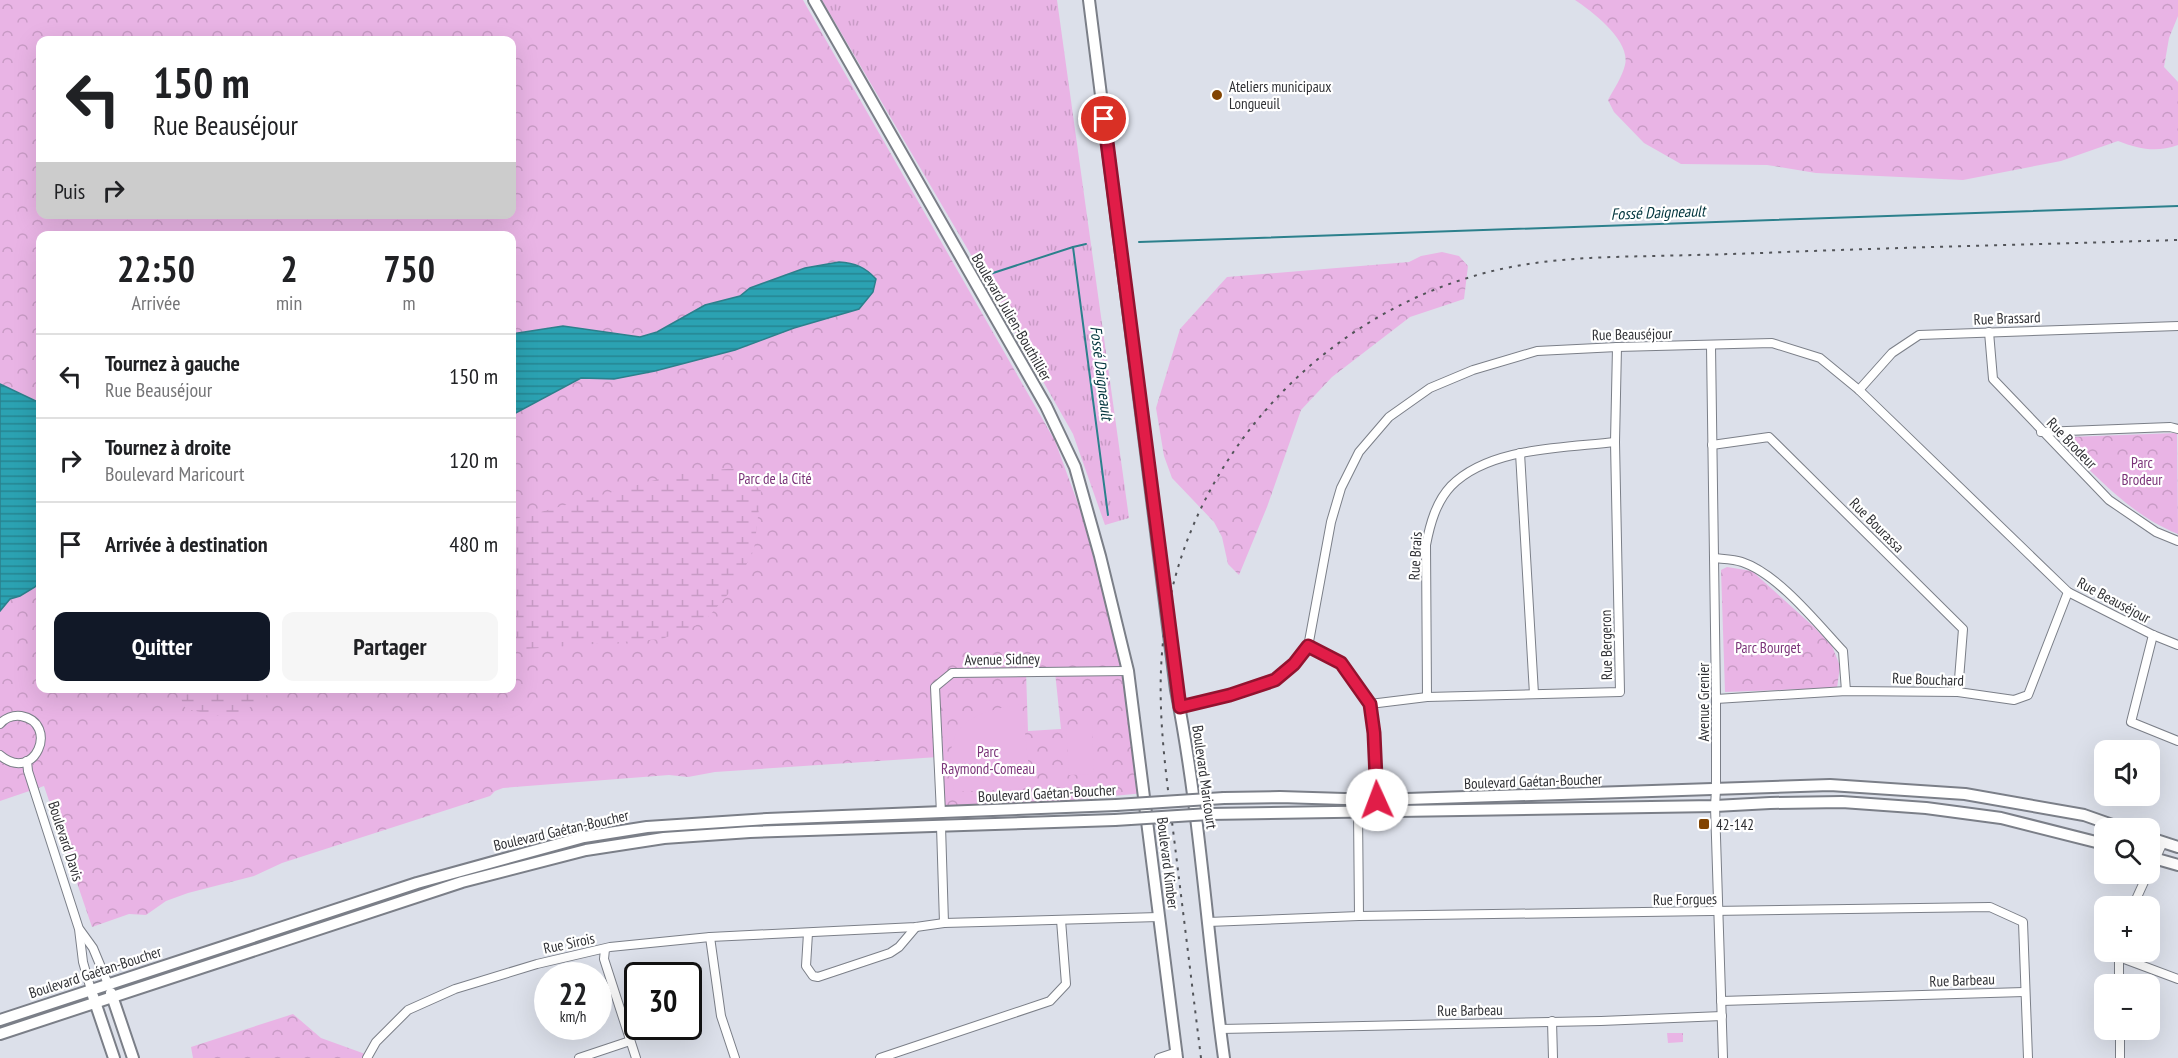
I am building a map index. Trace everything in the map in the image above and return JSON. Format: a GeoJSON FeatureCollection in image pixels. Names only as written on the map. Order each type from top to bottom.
{"type":"FeatureCollection","features":[{"type":"Feature","properties":{"kind":"main road","name":"Boulevard Julien-Bouthillier"},"geometry":{"type":"LineString","coordinates":[[814,0],[1046,406],[1070,458],[1100,556],[1128,672]]}},
{"type":"Feature","properties":{"kind":"main road","name":"Boulevard Maricourt"},"geometry":{"type":"LineString","coordinates":[[1089,0],[1224,1058]]}},
{"type":"Feature","properties":{"kind":"main road","name":"Boulevard Kimber"},"geometry":{"type":"LineString","coordinates":[[1128,672],[1177,1055]]}},
{"type":"Feature","properties":{"kind":"main road","name":"Boulevard Gaétan-Boucher"},"geometry":{"type":"LineString","coordinates":[[0,1020],[445,874],[584,837],[668,826],[766,819],[1092,807],[1224,798],[1377,800],[1830,785],[1965,794],[2094,819]]}},
{"type":"Feature","properties":{"kind":"main road","name":"Boulevard Gaétan-Boucher"},"geometry":{"type":"LineString","coordinates":[[0,1034],[462,882],[586,850],[653,839],[717,834],[1278,812],[1842,802],[1926,808],[2001,818],[2094,841]]}},
{"type":"Feature","properties":{"kind":"main road"},"geometry":{"type":"LineString","coordinates":[[2160,841],[2178,847]]}},
{"type":"Feature","properties":{"kind":"main road"},"geometry":{"type":"LineString","coordinates":[[2160,860],[2178,865]]}},
{"type":"Feature","properties":{"kind":"main road","name":"Boulevard Davis"},"geometry":{"type":"LineString","coordinates":[[108,984],[133,1058]]}},
{"type":"Feature","properties":{"kind":"main road","name":"Boulevard Davis"},"geometry":{"type":"LineString","coordinates":[[91,990],[114,1058]]}},
{"type":"Feature","properties":{"kind":"street","name":"Rue Brassard"},"geometry":{"type":"LineString","coordinates":[[1859,390],[1892,353],[1919,335],[2178,326]]}},
{"type":"Feature","properties":{"kind":"street","name":"Rue Brodeur"},"geometry":{"type":"LineString","coordinates":[[1989,332],[1993,379],[2041,432],[2109,500],[2156,532],[2178,541]]}},
{"type":"Feature","properties":{"kind":"street","name":"Rue Beauséjour"},"geometry":{"type":"LineString","coordinates":[[1308,646],[1331,522],[1341,488],[1359,452],[1389,417],[1430,388],[1473,370],[1537,351],[1772,343],[1820,358],[1859,390],[2068,592],[2153,635],[2178,645]]}},
{"type":"Feature","properties":{"kind":"street","name":"Avenue Grenier"},"geometry":{"type":"LineString","coordinates":[[1711,346],[1716,699],[1714,806],[1723,1058]]}},
{"type":"Feature","properties":{"kind":"street","name":"Rue Bergeron"},"geometry":{"type":"LineString","coordinates":[[1370,704],[1427,697],[1620,692],[1615,442],[1617,347]]}},
{"type":"Feature","properties":{"kind":"street"},"geometry":{"type":"LineString","coordinates":[[2041,432],[2170,427],[2178,429]]}},
{"type":"Feature","properties":{"kind":"street","name":"Rue Bourassa"},"geometry":{"type":"LineString","coordinates":[[1712,444],[1769,437],[1963,628],[1958,692]]}},
{"type":"Feature","properties":{"kind":"street","name":"Rue Brais"},"geometry":{"type":"LineString","coordinates":[[1427,697],[1426,545],[1430,525],[1439,503],[1452,486],[1469,473],[1494,460],[1520,453],[1615,442]]}},
{"type":"Feature","properties":{"kind":"street"},"geometry":{"type":"LineString","coordinates":[[1520,453],[1534,694]]}},
{"type":"Feature","properties":{"kind":"street"},"geometry":{"type":"LineString","coordinates":[[1714,558],[1741,561],[1769,576],[1815,621],[1844,651],[1845,691]]}},
{"type":"Feature","properties":{"kind":"street","name":"Rue Bouchard"},"geometry":{"type":"LineString","coordinates":[[1716,699],[1845,691],[1958,692],[2014,700],[2028,695],[2068,592]]}},
{"type":"Feature","properties":{"kind":"street"},"geometry":{"type":"LineString","coordinates":[[2153,635],[2131,722],[2178,741]]}},
{"type":"Feature","properties":{"kind":"street"},"geometry":{"type":"LineString","coordinates":[[1180,707],[1230,695],[1275,680],[1294,664],[1308,646],[1341,663],[1370,704],[1374,733],[1377,800]]}},
{"type":"Feature","properties":{"kind":"street","name":"Avenue Sidney"},"geometry":{"type":"LineString","coordinates":[[941,813],[935,687],[952,673],[1128,672]]}},
{"type":"Feature","properties":{"kind":"street"},"geometry":{"type":"LineString","coordinates":[[0,724],[9,717],[29,719],[35,723],[40,732],[41,744],[33,757],[27,761],[12,762],[0,755]]}},
{"type":"Feature","properties":{"kind":"street","name":"Boulevard Davis"},"geometry":{"type":"LineString","coordinates":[[27,761],[28,771],[79,929],[82,962],[91,990]]}},
{"type":"Feature","properties":{"kind":"street"},"geometry":{"type":"LineString","coordinates":[[1358,812],[1359,916]]}},
{"type":"Feature","properties":{"kind":"street"},"geometry":{"type":"LineString","coordinates":[[941,826],[944,924]]}},
{"type":"Feature","properties":{"kind":"street"},"geometry":{"type":"LineString","coordinates":[[2160,846],[2163,842]]}},
{"type":"Feature","properties":{"kind":"street","name":"Rue Forgues"},"geometry":{"type":"LineString","coordinates":[[1208,922],[1359,916],[1990,907],[2023,922],[2028,1058]]}},
{"type":"Feature","properties":{"kind":"street","name":"Rue Sirois"},"geometry":{"type":"LineString","coordinates":[[367,1058],[376,1042],[408,1010],[465,986],[537,964],[605,949],[710,937],[944,924],[1159,917]]}},
{"type":"Feature","properties":{"kind":"street"},"geometry":{"type":"LineString","coordinates":[[880,1058],[1050,1001],[1066,984],[1061,920]]}},
{"type":"Feature","properties":{"kind":"street"},"geometry":{"type":"LineString","coordinates":[[808,933],[806,966],[813,976],[818,977],[890,953],[899,947],[916,927]]}},
{"type":"Feature","properties":{"kind":"street","name":"Boulevard Davis"},"geometry":{"type":"LineString","coordinates":[[79,929],[93,948],[108,984]]}},
{"type":"Feature","properties":{"kind":"street"},"geometry":{"type":"LineString","coordinates":[[710,937],[721,1016],[735,1058]]}},
{"type":"Feature","properties":{"kind":"street"},"geometry":{"type":"LineString","coordinates":[[605,949],[604,959],[636,1058]]}},
{"type":"Feature","properties":{"kind":"street"},"geometry":{"type":"LineString","coordinates":[[2138,962],[2178,979]]}},
{"type":"Feature","properties":{"kind":"street","name":"Rue Barbeau"},"geometry":{"type":"LineString","coordinates":[[1722,1001],[2024,992]]}},
{"type":"Feature","properties":{"kind":"street","name":"Rue Barbeau"},"geometry":{"type":"LineString","coordinates":[[1220,1029],[1722,1016]]}},
{"type":"Feature","properties":{"kind":"street"},"geometry":{"type":"LineString","coordinates":[[1552,1021],[1553,1058]]}},
{"type":"Feature","properties":{"kind":"street"},"geometry":{"type":"LineString","coordinates":[[2120,1040],[2120,1058]]}},
{"type":"Feature","properties":{"kind":"street"},"geometry":{"type":"LineString","coordinates":[[579,1058],[630,1041]]}},
{"type":"Feature","properties":{"kind":"street"},"geometry":{"type":"LineString","coordinates":[[1159,1058],[1177,1055]]}},
{"type":"Feature","properties":{"kind":"green space","name":"Parc de la Cité"},"geometry":{"type":"Polygon","coordinates":[[[0,0],[803,0],[1055,441],[1081,512],[1124,670],[1026,672],[1028,731],[1061,729],[1055,672],[1128,671],[1144,793],[941,813],[938,757],[715,772],[688,777],[669,775],[503,788],[490,796],[282,863],[254,876],[188,893],[166,901],[146,915],[129,914],[92,927],[44,786],[0,801],[0,0]]]}},
{"type":"Feature","properties":{"kind":"green space"},"geometry":{"type":"Polygon","coordinates":[[[822,0],[1057,0],[1129,518],[1105,525],[1073,434],[822,0]]]}},
{"type":"Feature","properties":{"kind":"green space"},"geometry":{"type":"Polygon","coordinates":[[[1575,0],[2178,0],[2178,16],[2169,38],[2164,67],[2178,82],[2178,145],[2162,149],[2148,149],[2118,141],[2061,161],[1963,180],[1816,173],[1767,165],[1681,164],[1644,143],[1614,112],[1608,100],[1625,65],[1622,46],[1609,28],[1575,0]]]}},
{"type":"Feature","properties":{"kind":"green space"},"geometry":{"type":"Polygon","coordinates":[[[1442,252],[1459,256],[1468,266],[1464,299],[1410,317],[1332,377],[1301,410],[1267,507],[1239,575],[1228,564],[1222,537],[1214,522],[1172,478],[1164,456],[1156,408],[1180,329],[1227,277],[1409,262],[1421,256],[1442,252]]]}},
{"type":"Feature","properties":{"kind":"green space","name":"Parc Brodeur"},"geometry":{"type":"Polygon","coordinates":[[[2177,433],[2178,534],[2146,518],[2132,508],[2067,448],[2069,437],[2177,433]]]}},
{"type":"Feature","properties":{"kind":"green space"},"geometry":{"type":"Polygon","coordinates":[[[738,468],[761,491],[754,550],[735,586],[704,622],[662,639],[516,650],[516,519],[680,473],[738,468]]]}},
{"type":"Feature","properties":{"kind":"green space","name":"Parc Bourget"},"geometry":{"type":"Polygon","coordinates":[[[1727,567],[1752,571],[1832,646],[1840,666],[1837,688],[1725,692],[1721,570],[1727,567]]]}},
{"type":"Feature","properties":{"kind":"green space"},"geometry":{"type":"Polygon","coordinates":[[[178,693],[270,693],[234,719],[186,709],[178,693]]]}},
{"type":"Feature","properties":{"kind":"green space","name":"Parc Raymond-Comeau"},"geometry":{"type":"Polygon","coordinates":[[[1022,704],[1031,788],[954,792],[951,754],[953,741],[958,731],[966,723],[987,712],[1022,704]]]}},
{"type":"Feature","properties":{"kind":"green space"},"geometry":{"type":"Polygon","coordinates":[[[1092,724],[1094,774],[1069,775],[1066,725],[1092,724]]]}},
{"type":"Feature","properties":{"kind":"green space"},"geometry":{"type":"Polygon","coordinates":[[[293,1014],[321,1038],[368,1055],[367,1058],[193,1058],[191,1047],[293,1014]]]}},
{"type":"Feature","properties":{"kind":"green space"},"geometry":{"type":"Polygon","coordinates":[[[1667,1033],[1683,1033],[1683,1042],[1668,1043],[1667,1033]]]}},
{"type":"Feature","properties":{"kind":"water"},"geometry":{"type":"Polygon","coordinates":[[[839,262],[859,266],[876,279],[873,292],[859,309],[794,328],[735,350],[614,379],[581,378],[516,413],[516,333],[563,326],[640,337],[657,332],[705,305],[740,296],[750,288],[805,268],[839,262]]]}},
{"type":"Feature","properties":{"kind":"water"},"geometry":{"type":"Polygon","coordinates":[[[0,384],[36,401],[36,586],[20,596],[10,599],[0,611],[0,384]]]}},
{"type":"Feature","properties":{"kind":"waterway","name":"Fossé Daigneault"},"geometry":{"type":"LineString","coordinates":[[1139,242],[2178,206]]}},
{"type":"Feature","properties":{"kind":"waterway","name":"Fossé Daigneault"},"geometry":{"type":"LineString","coordinates":[[1086,244],[1073,247],[1108,515]]}},
{"type":"Feature","properties":{"kind":"waterway"},"geometry":{"type":"LineString","coordinates":[[990,274],[1073,247]]}},
{"type":"Feature","properties":{"kind":"railway"},"geometry":{"type":"LineString","coordinates":[[1201,1058],[1163,740],[1161,716],[1163,642],[1176,575],[1199,512],[1233,453],[1274,400],[1324,354],[1380,316],[1441,287],[1506,268],[1542,262],[1616,257],[2178,240]]}},
{"type":"Feature","properties":{"kind":"place","name":"Ateliers municipaux Longueuil"},"geometry":{"type":"Point","coordinates":[1217,95]}},
{"type":"Feature","properties":{"kind":"place","name":"42-142"},"geometry":{"type":"Point","coordinates":[1704,824]}},
{"type":"Feature","properties":{"kind":"route"},"geometry":{"type":"LineString","coordinates":[[1104,119],[1173,668],[1180,707],[1230,695],[1275,680],[1294,664],[1308,646],[1341,663],[1370,704],[1374,733],[1377,800]]}}]}
